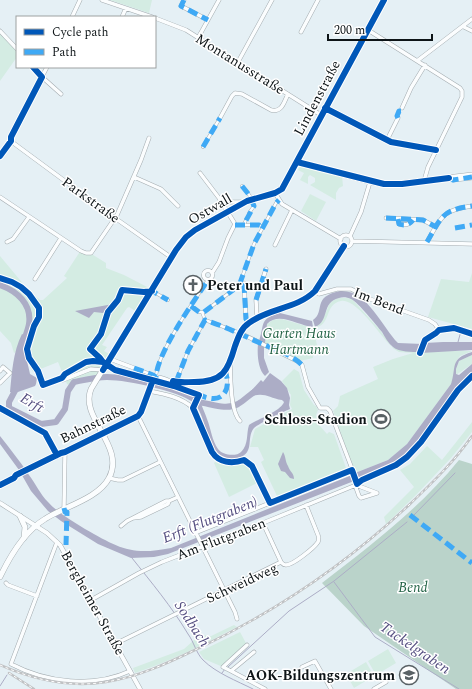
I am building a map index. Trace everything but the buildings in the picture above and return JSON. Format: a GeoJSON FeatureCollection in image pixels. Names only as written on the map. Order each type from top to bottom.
{"type":"FeatureCollection","features":[{"type":"Feature","properties":{"kind":"main road","name":"Lindenstraße"},"geometry":{"type":"LineString","coordinates":[[284,187],[321,115],[384,0]]}},
{"type":"Feature","properties":{"kind":"main road"},"geometry":{"type":"LineString","coordinates":[[297,162],[370,182],[389,185],[472,176]]}},
{"type":"Feature","properties":{"kind":"main road","name":"Ostwall"},"geometry":{"type":"LineString","coordinates":[[109,478],[112,468],[112,456],[89,402],[90,394],[102,372],[182,242],[190,234],[245,202],[275,193],[284,187]]}},
{"type":"Feature","properties":{"kind":"main road"},"geometry":{"type":"LineString","coordinates":[[0,577],[10,557],[36,526],[51,515],[93,494],[102,487],[109,478]]}},
{"type":"Feature","properties":{"kind":"main road"},"geometry":{"type":"LineString","coordinates":[[20,516],[25,527],[24,539]]}},
{"type":"Feature","properties":{"kind":"street"},"geometry":{"type":"LineString","coordinates":[[72,16],[80,0]]}},
{"type":"Feature","properties":{"kind":"street","name":"Montanusstraße"},"geometry":{"type":"LineString","coordinates":[[102,0],[151,16]]}},
{"type":"Feature","properties":{"kind":"street"},"geometry":{"type":"LineString","coordinates":[[184,0],[181,6],[208,20]]}},
{"type":"Feature","properties":{"kind":"street"},"geometry":{"type":"LineString","coordinates":[[198,38],[219,0]]}},
{"type":"Feature","properties":{"kind":"street"},"geometry":{"type":"LineString","coordinates":[[238,62],[272,0]]}},
{"type":"Feature","properties":{"kind":"street"},"geometry":{"type":"LineString","coordinates":[[301,32],[318,0]]}},
{"type":"Feature","properties":{"kind":"street"},"geometry":{"type":"LineString","coordinates":[[122,16],[126,8]]}},
{"type":"Feature","properties":{"kind":"street","name":"Montanusstraße"},"geometry":{"type":"LineString","coordinates":[[156,18],[178,26],[321,115]]}},
{"type":"Feature","properties":{"kind":"street"},"geometry":{"type":"LineString","coordinates":[[417,61],[472,19]]}},
{"type":"Feature","properties":{"kind":"street"},"geometry":{"type":"LineString","coordinates":[[464,26],[472,31]]}},
{"type":"Feature","properties":{"kind":"street"},"geometry":{"type":"LineString","coordinates":[[0,30],[16,48]]}},
{"type":"Feature","properties":{"kind":"street"},"geometry":{"type":"LineString","coordinates":[[368,30],[460,88],[462,92],[462,97],[427,169],[424,181]]}},
{"type":"Feature","properties":{"kind":"street"},"geometry":{"type":"LineString","coordinates":[[402,108],[412,86],[425,66]]}},
{"type":"Feature","properties":{"kind":"street"},"geometry":{"type":"LineString","coordinates":[[34,68],[61,94]]}},
{"type":"Feature","properties":{"kind":"street"},"geometry":{"type":"LineString","coordinates":[[42,77],[46,68]]}},
{"type":"Feature","properties":{"kind":"street","name":"Parkstraße"},"geometry":{"type":"LineString","coordinates":[[42,77],[11,137],[11,141],[172,258]]}},
{"type":"Feature","properties":{"kind":"street"},"geometry":{"type":"LineString","coordinates":[[203,147],[235,93],[242,94],[275,111],[280,109],[288,94]]}},
{"type":"Feature","properties":{"kind":"street"},"geometry":{"type":"LineString","coordinates":[[325,108],[387,140],[398,144],[436,150]]}},
{"type":"Feature","properties":{"kind":"street"},"geometry":{"type":"LineString","coordinates":[[387,140],[398,118]]}},
{"type":"Feature","properties":{"kind":"street"},"geometry":{"type":"LineString","coordinates":[[0,197],[81,251],[89,253],[93,250],[115,218],[134,177],[149,138]]}},
{"type":"Feature","properties":{"kind":"street"},"geometry":{"type":"LineString","coordinates":[[200,173],[219,198],[235,225]]}},
{"type":"Feature","properties":{"kind":"street"},"geometry":{"type":"LineString","coordinates":[[134,177],[161,189],[178,206]]}},
{"type":"Feature","properties":{"kind":"street"},"geometry":{"type":"LineString","coordinates":[[344,246],[350,246],[352,241],[350,236],[361,212],[370,182]]}},
{"type":"Feature","properties":{"kind":"street"},"geometry":{"type":"LineString","coordinates":[[242,186],[254,206],[249,213]]}},
{"type":"Feature","properties":{"kind":"street"},"geometry":{"type":"LineString","coordinates":[[275,193],[279,200],[292,210],[341,239]]}},
{"type":"Feature","properties":{"kind":"street"},"geometry":{"type":"LineString","coordinates":[[219,198],[230,202],[245,202]]}},
{"type":"Feature","properties":{"kind":"street"},"geometry":{"type":"LineString","coordinates":[[202,312],[209,309],[239,285],[252,253],[255,240],[279,200]]}},
{"type":"Feature","properties":{"kind":"street"},"geometry":{"type":"LineString","coordinates":[[426,242],[442,218],[449,212],[458,208],[472,206]]}},
{"type":"Feature","properties":{"kind":"street"},"geometry":{"type":"LineString","coordinates":[[274,245],[292,210]]}},
{"type":"Feature","properties":{"kind":"street"},"geometry":{"type":"LineString","coordinates":[[7,242],[13,239],[29,217]]}},
{"type":"Feature","properties":{"kind":"street"},"geometry":{"type":"LineString","coordinates":[[386,218],[426,221],[436,227]]}},
{"type":"Feature","properties":{"kind":"street"},"geometry":{"type":"LineString","coordinates":[[244,224],[246,220]]}},
{"type":"Feature","properties":{"kind":"street"},"geometry":{"type":"LineString","coordinates":[[235,225],[259,225],[263,227]]}},
{"type":"Feature","properties":{"kind":"street"},"geometry":{"type":"LineString","coordinates":[[156,377],[157,370],[167,347],[194,300],[208,280],[212,277],[212,273],[219,262],[235,225]]}},
{"type":"Feature","properties":{"kind":"street"},"geometry":{"type":"LineString","coordinates":[[341,239],[344,236],[350,236]]}},
{"type":"Feature","properties":{"kind":"street"},"geometry":{"type":"LineString","coordinates":[[35,279],[61,238]]}},
{"type":"Feature","properties":{"kind":"street"},"geometry":{"type":"LineString","coordinates":[[341,239],[341,244],[344,246]]}},
{"type":"Feature","properties":{"kind":"street"},"geometry":{"type":"LineString","coordinates":[[352,241],[472,244]]}},
{"type":"Feature","properties":{"kind":"street"},"geometry":{"type":"LineString","coordinates":[[110,359],[156,377],[176,382],[203,382],[215,379],[224,373],[230,363],[240,333],[248,323],[257,317],[303,300],[314,291],[344,246]]}},
{"type":"Feature","properties":{"kind":"street"},"geometry":{"type":"LineString","coordinates":[[257,317],[256,300],[266,269]]}},
{"type":"Feature","properties":{"kind":"street"},"geometry":{"type":"LineString","coordinates":[[208,280],[205,277],[205,273],[209,271],[212,273]]}},
{"type":"Feature","properties":{"kind":"street"},"geometry":{"type":"LineString","coordinates":[[244,283],[246,319],[248,323]]}},
{"type":"Feature","properties":{"kind":"street","name":"Im Bend"},"geometry":{"type":"LineString","coordinates":[[314,291],[319,294],[339,289],[353,290],[369,299],[429,320],[435,324],[439,330]]}},
{"type":"Feature","properties":{"kind":"street"},"geometry":{"type":"LineString","coordinates":[[152,291],[168,300]]}},
{"type":"Feature","properties":{"kind":"street"},"geometry":{"type":"LineString","coordinates":[[176,382],[188,352],[204,320],[202,312],[191,306]]}},
{"type":"Feature","properties":{"kind":"street"},"geometry":{"type":"LineString","coordinates":[[204,320],[240,333],[299,363],[308,387],[320,408],[330,410],[356,480],[356,485],[359,496],[361,498],[377,493],[356,485]]}},
{"type":"Feature","properties":{"kind":"street"},"geometry":{"type":"LineString","coordinates":[[230,363],[234,409],[237,418],[240,421]]}},
{"type":"Feature","properties":{"kind":"street"},"geometry":{"type":"LineString","coordinates":[[0,371],[3,367],[10,373],[0,383]]}},
{"type":"Feature","properties":{"kind":"street"},"geometry":{"type":"LineString","coordinates":[[63,380],[91,369],[102,372]]}},
{"type":"Feature","properties":{"kind":"street","name":"Bahnstraße"},"geometry":{"type":"LineString","coordinates":[[0,486],[28,469],[138,416],[156,377]]}},
{"type":"Feature","properties":{"kind":"street"},"geometry":{"type":"LineString","coordinates":[[150,389],[175,397],[186,402],[193,408]]}},
{"type":"Feature","properties":{"kind":"street"},"geometry":{"type":"LineString","coordinates":[[0,408],[45,433],[57,455]]}},
{"type":"Feature","properties":{"kind":"street"},"geometry":{"type":"LineString","coordinates":[[138,416],[235,612],[237,619]]}},
{"type":"Feature","properties":{"kind":"street"},"geometry":{"type":"LineString","coordinates":[[62,509],[65,452]]}},
{"type":"Feature","properties":{"kind":"street"},"geometry":{"type":"LineString","coordinates":[[109,478],[124,480],[160,462]]}},
{"type":"Feature","properties":{"kind":"street"},"geometry":{"type":"LineString","coordinates":[[252,466],[270,503]]}},
{"type":"Feature","properties":{"kind":"street"},"geometry":{"type":"LineString","coordinates":[[196,535],[270,503],[353,472]]}},
{"type":"Feature","properties":{"kind":"street","name":"Am Flutgraben"},"geometry":{"type":"LineString","coordinates":[[91,600],[139,573],[201,544],[263,523],[356,485]]}},
{"type":"Feature","properties":{"kind":"street"},"geometry":{"type":"LineString","coordinates":[[121,526],[127,521],[166,501],[170,501],[178,497]]}},
{"type":"Feature","properties":{"kind":"street","name":"Bergheimer Straße"},"geometry":{"type":"LineString","coordinates":[[0,503],[47,533],[65,552],[140,689]]}},
{"type":"Feature","properties":{"kind":"street","name":"Schweidweg"},"geometry":{"type":"LineString","coordinates":[[115,644],[281,562],[286,565],[294,562],[316,544],[319,538],[306,505]]}},
{"type":"Feature","properties":{"kind":"street"},"geometry":{"type":"LineString","coordinates":[[263,523],[281,562]]}},
{"type":"Feature","properties":{"kind":"street"},"geometry":{"type":"LineString","coordinates":[[57,542],[11,664],[38,675],[63,680],[82,681],[109,678],[120,676],[130,671]]}},
{"type":"Feature","properties":{"kind":"street"},"geometry":{"type":"LineString","coordinates":[[6,582],[8,585],[37,596]]}},
{"type":"Feature","properties":{"kind":"street"},"geometry":{"type":"LineString","coordinates":[[247,645],[223,667],[265,689]]}},
{"type":"Feature","properties":{"kind":"street"},"geometry":{"type":"LineString","coordinates":[[231,671],[246,657],[254,652]]}},
{"type":"Feature","properties":{"kind":"street"},"geometry":{"type":"LineString","coordinates":[[302,667],[315,661],[331,689]]}},
{"type":"Feature","properties":{"kind":"street"},"geometry":{"type":"LineString","coordinates":[[374,689],[386,682]]}},
{"type":"Feature","properties":{"kind":"green space"},"geometry":{"type":"Polygon","coordinates":[[[110,0],[152,0],[149,13],[110,0]]]}},
{"type":"Feature","properties":{"kind":"green space"},"geometry":{"type":"Polygon","coordinates":[[[0,32],[16,50],[16,58],[0,81],[0,32]]]}},
{"type":"Feature","properties":{"kind":"green space"},"geometry":{"type":"Polygon","coordinates":[[[300,166],[342,176],[343,186],[339,188],[336,193],[336,200],[310,185],[315,182],[315,178],[310,175],[308,177],[308,184],[300,180],[304,173],[298,170],[300,166]]]}},
{"type":"Feature","properties":{"kind":"green space"},"geometry":{"type":"Polygon","coordinates":[[[310,194],[326,202],[316,221],[301,211],[310,194]]]}},
{"type":"Feature","properties":{"kind":"green space"},"geometry":{"type":"Polygon","coordinates":[[[81,250],[90,253],[106,263],[106,268],[124,275],[151,289],[137,312],[129,307],[127,308],[102,345],[107,347],[104,351],[111,355],[97,378],[74,382],[71,386],[67,384],[58,362],[33,372],[24,348],[14,353],[11,343],[0,331],[0,256],[30,292],[40,300],[43,300],[67,278],[64,276],[81,250]]]}},
{"type":"Feature","properties":{"kind":"green space"},"geometry":{"type":"Polygon","coordinates":[[[472,273],[472,329],[428,317],[441,279],[469,282],[472,273]]]}},
{"type":"Feature","properties":{"kind":"green space","name":"Schloss-Stadion"},"geometry":{"type":"Polygon","coordinates":[[[339,298],[352,299],[380,330],[392,347],[362,312],[347,302],[341,301],[332,306],[326,320],[320,326],[315,327],[323,318],[331,302],[339,298]]]}},
{"type":"Feature","properties":{"kind":"green space","name":"Garten Haus Hartmann"},"geometry":{"type":"Polygon","coordinates":[[[282,319],[313,328],[318,349],[313,353],[313,358],[300,361],[265,343],[267,324],[273,320],[282,319]]]}},
{"type":"Feature","properties":{"kind":"green space","name":"Schloss-Stadion"},"geometry":{"type":"Polygon","coordinates":[[[392,347],[420,353],[472,351],[460,356],[457,360],[454,370],[454,377],[451,384],[407,444],[388,460],[355,473],[333,411],[338,406],[340,396],[378,379],[373,367],[413,353],[399,352],[392,347]]]}},
{"type":"Feature","properties":{"kind":"green space"},"geometry":{"type":"Polygon","coordinates":[[[472,355],[472,364],[456,375],[456,369],[459,361],[472,355]]]}},
{"type":"Feature","properties":{"kind":"green space"},"geometry":{"type":"Polygon","coordinates":[[[294,369],[299,372],[304,390],[318,410],[316,415],[319,425],[327,434],[329,432],[334,434],[346,468],[277,496],[261,462],[264,460],[258,447],[250,447],[255,429],[292,409],[290,405],[291,395],[282,381],[294,369]]]}},
{"type":"Feature","properties":{"kind":"green space"},"geometry":{"type":"Polygon","coordinates":[[[460,383],[462,385],[447,403],[427,434],[412,453],[388,469],[361,479],[357,479],[389,466],[408,452],[417,443],[452,392],[460,383]]]}},
{"type":"Feature","properties":{"kind":"green space"},"geometry":{"type":"Polygon","coordinates":[[[472,422],[472,432],[451,458],[386,524],[384,517],[414,487],[400,470],[410,464],[427,446],[442,460],[472,422]]]}},
{"type":"Feature","properties":{"kind":"green space","name":"Bend"},"geometry":{"type":"Polygon","coordinates":[[[459,460],[472,464],[472,689],[456,689],[364,626],[322,583],[394,526],[444,478],[459,460]]]}},
{"type":"Feature","properties":{"kind":"green space"},"geometry":{"type":"Polygon","coordinates":[[[216,461],[229,464],[248,464],[257,483],[229,497],[214,463],[216,461]]]}},
{"type":"Feature","properties":{"kind":"green space"},"geometry":{"type":"Polygon","coordinates":[[[234,625],[237,627],[200,646],[135,673],[133,668],[184,649],[194,640],[206,635],[209,637],[234,625]]]}},
{"type":"Feature","properties":{"kind":"green space"},"geometry":{"type":"Polygon","coordinates":[[[240,632],[247,645],[223,667],[204,659],[199,652],[240,632]]]}},
{"type":"Feature","properties":{"kind":"green space"},"geometry":{"type":"Polygon","coordinates":[[[388,649],[396,663],[376,675],[368,661],[388,649]]]}},
{"type":"Feature","properties":{"kind":"green space"},"geometry":{"type":"Polygon","coordinates":[[[366,662],[374,676],[354,688],[346,674],[366,662]]]}},
{"type":"Feature","properties":{"kind":"water"},"geometry":{"type":"Polygon","coordinates":[[[340,291],[350,292],[366,302],[398,343],[423,344],[420,352],[402,351],[393,347],[362,309],[354,301],[348,298],[343,297],[333,300],[327,307],[323,320],[315,327],[313,320],[319,313],[322,300],[331,294],[340,291]]]}},
{"type":"Feature","properties":{"kind":"water"},"geometry":{"type":"Polygon","coordinates":[[[113,304],[103,313],[94,312],[89,318],[75,311],[113,304]]]}},
{"type":"Feature","properties":{"kind":"water"},"geometry":{"type":"Polygon","coordinates":[[[280,313],[312,321],[313,327],[289,320],[272,320],[267,324],[265,343],[259,341],[264,322],[269,317],[280,313]]]}},
{"type":"Feature","properties":{"kind":"water"},"geometry":{"type":"Polygon","coordinates":[[[22,334],[28,337],[25,351],[30,374],[37,378],[35,386],[15,393],[10,392],[12,370],[22,334]]]}},
{"type":"Feature","properties":{"kind":"water"},"geometry":{"type":"Polygon","coordinates":[[[472,342],[472,350],[421,353],[425,343],[472,342]]]}},
{"type":"Feature","properties":{"kind":"water"},"geometry":{"type":"Polygon","coordinates":[[[258,344],[264,347],[264,358],[269,372],[265,376],[259,366],[258,344]]]}},
{"type":"Feature","properties":{"kind":"water"},"geometry":{"type":"Polygon","coordinates":[[[472,352],[472,355],[459,361],[456,374],[459,375],[472,364],[472,373],[456,388],[408,453],[393,464],[357,479],[355,473],[388,460],[407,444],[451,384],[457,361],[472,352]]]}},
{"type":"Feature","properties":{"kind":"water"},"geometry":{"type":"Polygon","coordinates":[[[270,373],[281,381],[287,388],[290,398],[290,409],[254,428],[246,454],[232,459],[226,459],[219,456],[211,445],[201,414],[192,401],[193,398],[200,399],[213,439],[218,449],[226,454],[239,454],[244,449],[249,425],[279,409],[284,402],[282,400],[264,395],[251,395],[250,392],[261,380],[263,382],[270,373]]]}},
{"type":"Feature","properties":{"kind":"water","name":"Erft"},"geometry":{"type":"Polygon","coordinates":[[[0,436],[43,496],[56,510],[65,517],[107,541],[135,551],[171,548],[352,475],[354,481],[168,554],[154,557],[131,558],[98,544],[48,511],[31,491],[19,470],[0,444],[0,436]]]}},
{"type":"Feature","properties":{"kind":"water"},"geometry":{"type":"Polygon","coordinates":[[[283,452],[294,479],[290,478],[285,472],[281,471],[278,464],[283,452]]]}},
{"type":"Feature","properties":{"kind":"waterway","name":"Erft"},"geometry":{"type":"LineString","coordinates":[[0,285],[12,291],[26,304],[29,324],[24,342]]}},
{"type":"Feature","properties":{"kind":"waterway"},"geometry":{"type":"LineString","coordinates":[[458,342],[461,331]]}},
{"type":"Feature","properties":{"kind":"waterway","name":"Erft"},"geometry":{"type":"LineString","coordinates":[[17,387],[9,402],[9,408],[41,424],[56,422],[65,409],[68,391],[74,382],[94,378],[107,377],[128,379],[156,385],[182,393],[198,403]]}},
{"type":"Feature","properties":{"kind":"waterway","name":"Erft"},"geometry":{"type":"LineString","coordinates":[[197,402],[228,407],[238,404],[256,391]]}},
{"type":"Feature","properties":{"kind":"waterway"},"geometry":{"type":"LineString","coordinates":[[414,515],[455,473]]}},
{"type":"Feature","properties":{"kind":"waterway"},"geometry":{"type":"LineString","coordinates":[[228,667],[289,611],[334,581],[407,522]]}},
{"type":"Feature","properties":{"kind":"waterway","name":"Sodbach"},"geometry":{"type":"LineString","coordinates":[[132,558],[175,614],[203,660],[220,673],[253,689]]}},
{"type":"Feature","properties":{"kind":"waterway","name":"Tackelgraben"},"geometry":{"type":"LineString","coordinates":[[334,582],[375,637],[459,689]]}},
{"type":"Feature","properties":{"kind":"waterway","name":"Sodbach"},"geometry":{"type":"LineString","coordinates":[[222,673],[225,669]]}},
{"type":"Feature","properties":{"kind":"waterway"},"geometry":{"type":"LineString","coordinates":[[0,686],[7,675]]}},
{"type":"Feature","properties":{"kind":"tunnel"},"geometry":{"type":"LineString","coordinates":[[246,220],[249,213]]}},
{"type":"Feature","properties":{"kind":"railway"},"geometry":{"type":"LineString","coordinates":[[0,665],[39,679],[65,683],[92,684],[118,680],[141,673],[226,635],[282,603],[309,585],[335,567],[385,527],[426,489],[472,436]]}},
{"type":"Feature","properties":{"kind":"railway"},"geometry":{"type":"LineString","coordinates":[[9,673],[34,689]]}},
{"type":"Feature","properties":{"kind":"marked path"},"geometry":{"type":"LineString","coordinates":[[184,0],[181,6],[208,20]]}},
{"type":"Feature","properties":{"kind":"marked path"},"geometry":{"type":"LineString","coordinates":[[398,118],[397,116],[399,111],[401,111]]}},
{"type":"Feature","properties":{"kind":"marked path"},"geometry":{"type":"LineString","coordinates":[[203,147],[220,118]]}},
{"type":"Feature","properties":{"kind":"marked path"},"geometry":{"type":"LineString","coordinates":[[449,178],[453,180],[472,177]]}},
{"type":"Feature","properties":{"kind":"marked path"},"geometry":{"type":"LineString","coordinates":[[242,186],[250,196],[254,206],[244,224]]}},
{"type":"Feature","properties":{"kind":"marked path"},"geometry":{"type":"LineString","coordinates":[[191,306],[199,312],[204,312],[240,283],[254,244],[279,200]]}},
{"type":"Feature","properties":{"kind":"marked path"},"geometry":{"type":"LineString","coordinates":[[427,242],[443,216],[454,210],[472,206]]}},
{"type":"Feature","properties":{"kind":"marked path"},"geometry":{"type":"LineString","coordinates":[[386,218],[423,220],[436,227]]}},
{"type":"Feature","properties":{"kind":"marked path"},"geometry":{"type":"LineString","coordinates":[[398,219],[399,224],[403,225],[407,225],[413,220]]}},
{"type":"Feature","properties":{"kind":"marked path"},"geometry":{"type":"LineString","coordinates":[[235,225],[259,225],[263,227]]}},
{"type":"Feature","properties":{"kind":"marked path"},"geometry":{"type":"LineString","coordinates":[[455,228],[472,225]]}},
{"type":"Feature","properties":{"kind":"marked path"},"geometry":{"type":"LineString","coordinates":[[256,300],[266,269]]}},
{"type":"Feature","properties":{"kind":"marked path"},"geometry":{"type":"LineString","coordinates":[[134,368],[156,377],[158,367],[169,341],[208,280]]}},
{"type":"Feature","properties":{"kind":"marked path"},"geometry":{"type":"LineString","coordinates":[[244,283],[246,319],[248,323]]}},
{"type":"Feature","properties":{"kind":"marked path"},"geometry":{"type":"LineString","coordinates":[[148,292],[152,291],[168,300]]}},
{"type":"Feature","properties":{"kind":"marked path"},"geometry":{"type":"LineString","coordinates":[[176,382],[188,351],[205,320],[282,352],[302,365]]}},
{"type":"Feature","properties":{"kind":"marked path"},"geometry":{"type":"LineString","coordinates":[[197,394],[206,398],[215,399],[223,395],[227,387],[227,377],[225,372]]}},
{"type":"Feature","properties":{"kind":"marked path"},"geometry":{"type":"LineString","coordinates":[[64,508],[65,512],[67,512],[66,545]]}},
{"type":"Feature","properties":{"kind":"marked path"},"geometry":{"type":"LineString","coordinates":[[410,515],[472,563]]}},
{"type":"Feature","properties":{"kind":"cycle path"},"geometry":{"type":"LineString","coordinates":[[103,370],[176,250],[186,237],[195,230],[247,201],[275,193],[282,189],[384,0]]}},
{"type":"Feature","properties":{"kind":"cycle path"},"geometry":{"type":"LineString","coordinates":[[0,156],[11,141],[11,137],[42,77],[34,68]]}},
{"type":"Feature","properties":{"kind":"cycle path"},"geometry":{"type":"LineString","coordinates":[[325,108],[391,142],[436,150]]}},
{"type":"Feature","properties":{"kind":"cycle path"},"geometry":{"type":"LineString","coordinates":[[297,162],[384,184],[402,184],[449,178]]}},
{"type":"Feature","properties":{"kind":"cycle path"},"geometry":{"type":"LineString","coordinates":[[173,381],[204,381],[212,380],[218,377],[227,368],[242,330],[257,318],[308,297],[315,291],[344,246]]}},
{"type":"Feature","properties":{"kind":"cycle path"},"geometry":{"type":"LineString","coordinates":[[0,278],[21,287],[29,294],[39,308],[39,317],[34,326],[27,349],[29,358],[38,371],[43,385],[62,378],[65,374],[86,362],[93,361],[103,362],[115,370],[174,386],[199,395],[193,408],[212,452],[215,456],[226,462],[244,460],[252,466],[270,503],[352,470],[357,484],[362,480],[396,465],[407,457],[421,442],[458,390],[472,376]]}},
{"type":"Feature","properties":{"kind":"cycle path"},"geometry":{"type":"LineString","coordinates":[[103,362],[90,349],[101,334],[108,312],[118,300],[122,290],[144,292],[152,291]]}},
{"type":"Feature","properties":{"kind":"cycle path"},"geometry":{"type":"LineString","coordinates":[[420,353],[425,340],[439,330],[454,328],[472,334]]}},
{"type":"Feature","properties":{"kind":"cycle path"},"geometry":{"type":"LineString","coordinates":[[0,485],[14,478],[16,475],[138,416],[141,412],[153,380]]}},
{"type":"Feature","properties":{"kind":"cycle path"},"geometry":{"type":"LineString","coordinates":[[0,408],[45,433],[57,455]]}},
{"type":"Feature","properties":{"kind":"place","name":"Peter und Paul"},"geometry":{"type":"Point","coordinates":[193,285]}},
{"type":"Feature","properties":{"kind":"place","name":"Schloss-Stadion"},"geometry":{"type":"Point","coordinates":[381,419]}},
{"type":"Feature","properties":{"kind":"place","name":"AOK-Bildungszentrum"},"geometry":{"type":"Point","coordinates":[409,675]}},
{"type":"Feature","properties":{"kind":"water label","name":"Erft (Flutgraben)"},"geometry":{"type":"Point","coordinates":[210,520]}}]}
